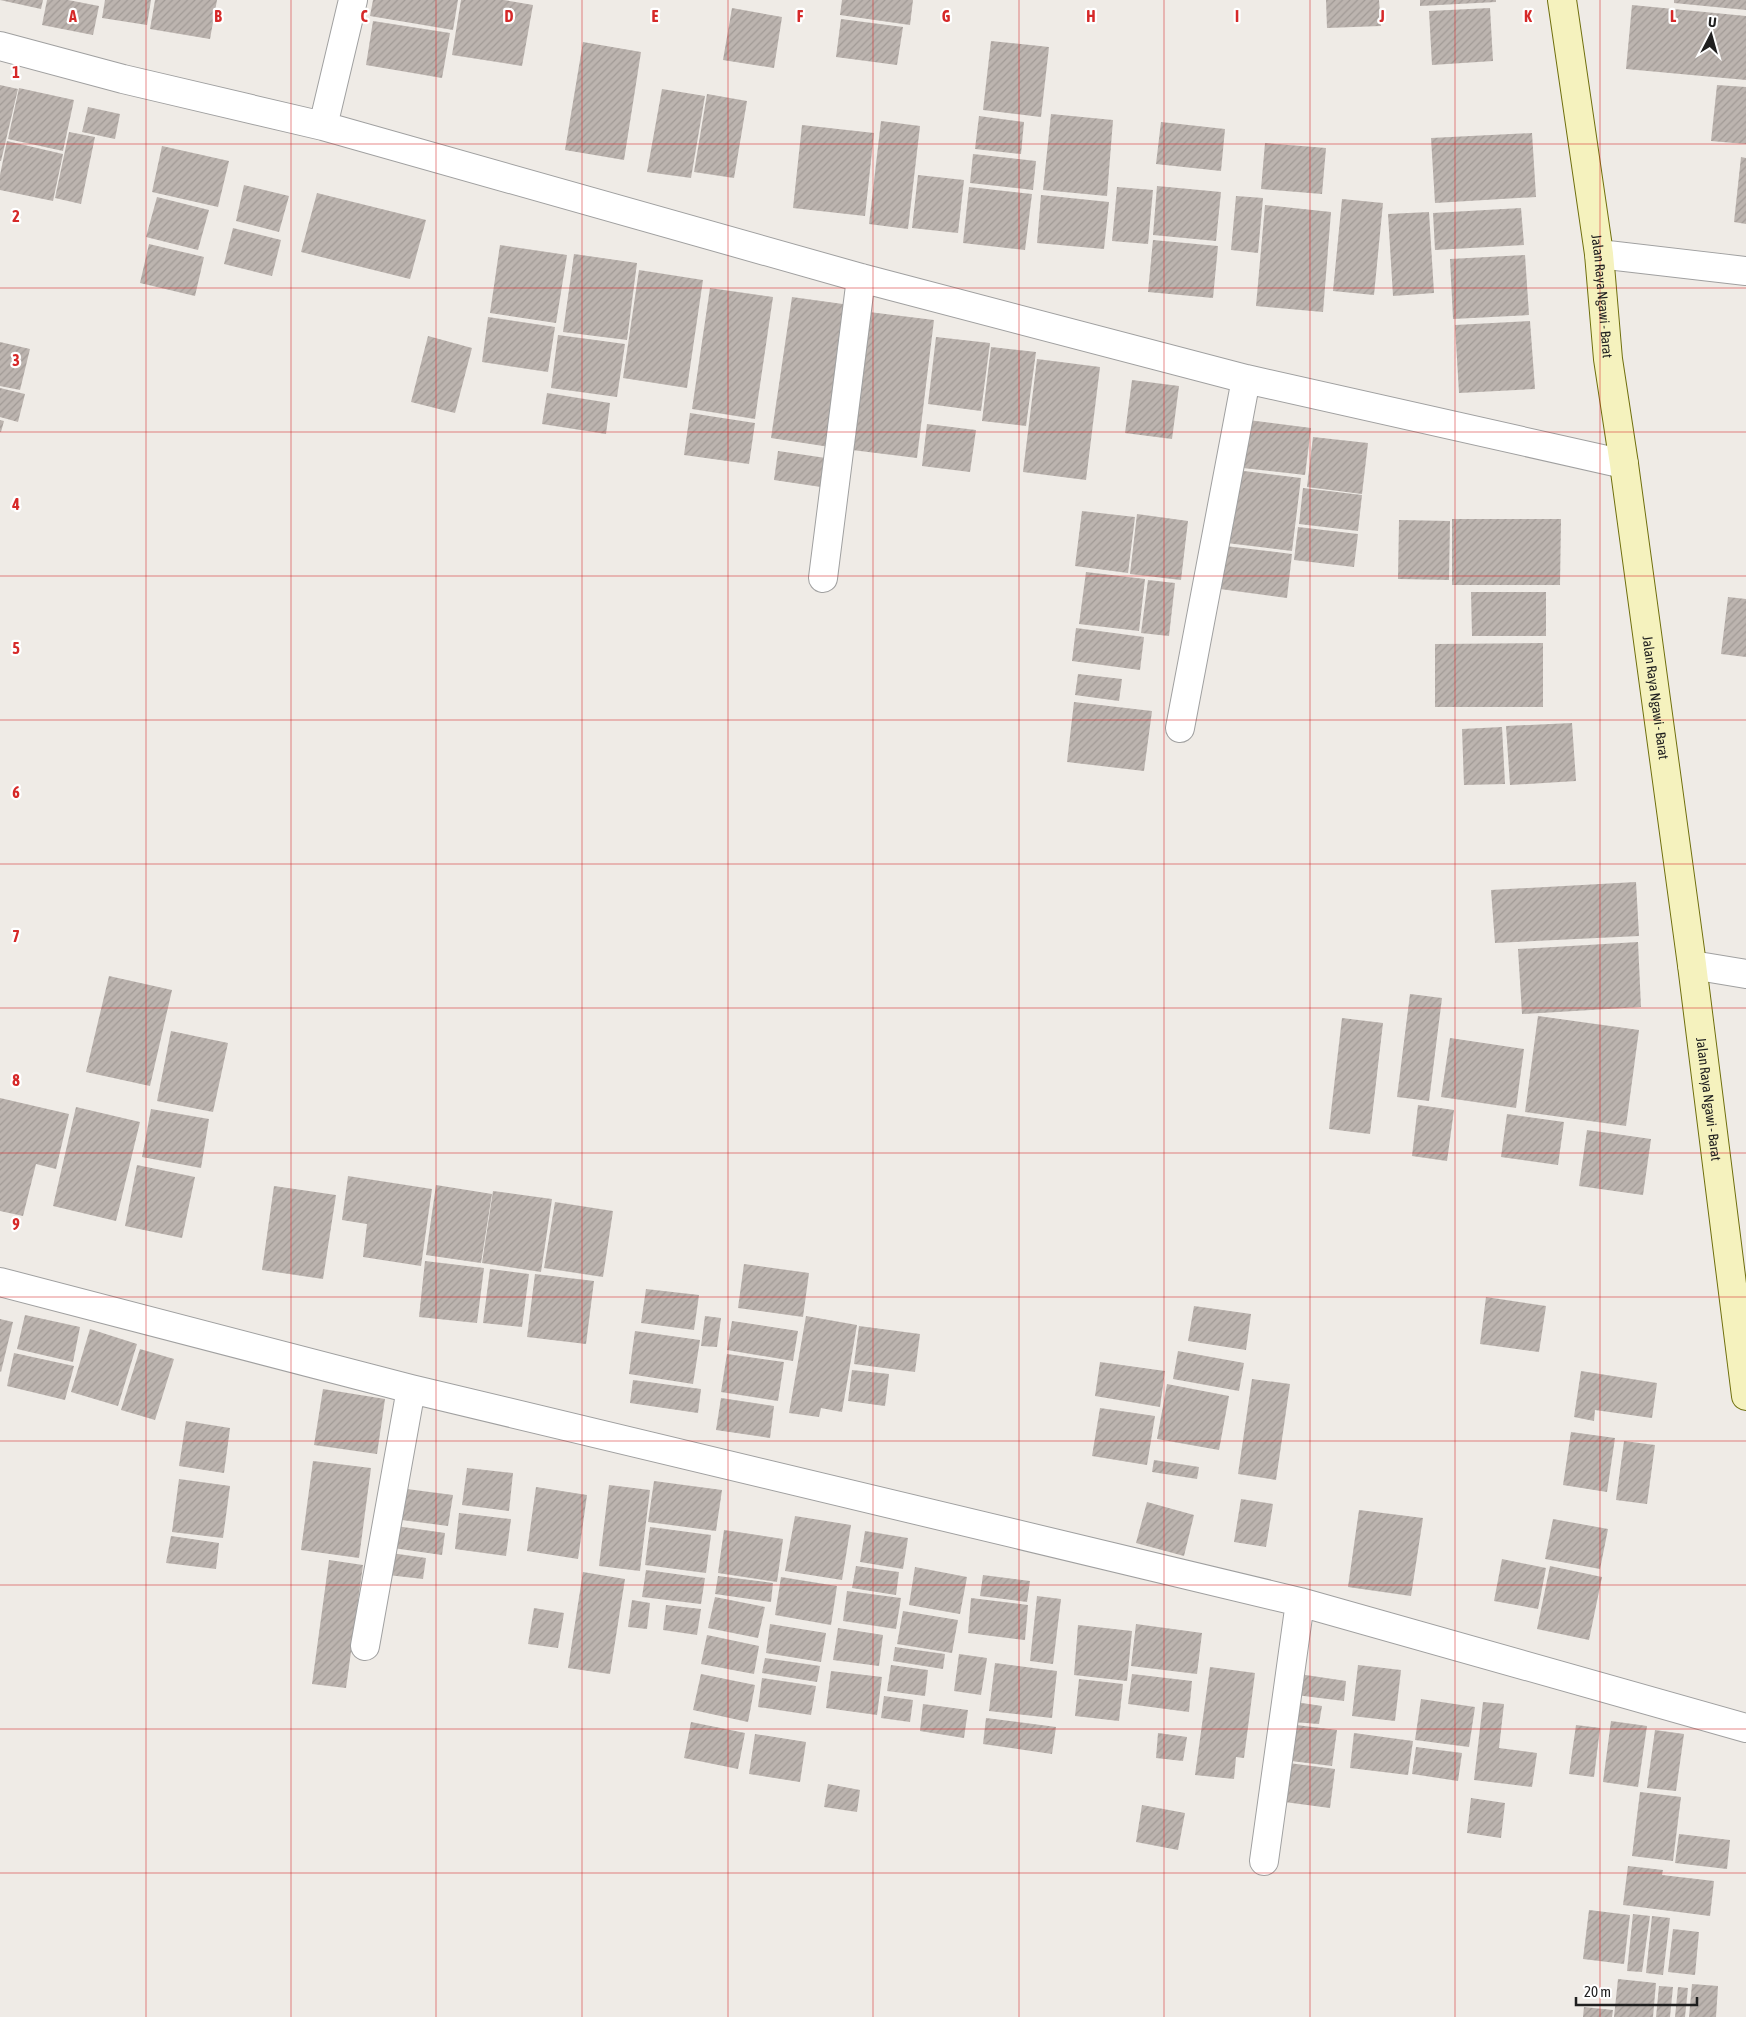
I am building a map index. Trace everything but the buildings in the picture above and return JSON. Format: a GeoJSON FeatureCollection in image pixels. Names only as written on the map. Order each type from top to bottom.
{"type":"FeatureCollection","features":[{"type":"Feature","properties":{"kind":"main road","name":"Jalan Raya Ngawi - Barat"},"geometry":{"type":"LineString","coordinates":[[1562,0],[1599,254],[1608,359],[1692,965],[1739,1286],[1746,1396]]}},
{"type":"Feature","properties":{"kind":"street"},"geometry":{"type":"LineString","coordinates":[[323,126],[353,0]]}},
{"type":"Feature","properties":{"kind":"street"},"geometry":{"type":"LineString","coordinates":[[0,46],[123,80],[323,126],[861,278],[1246,379],[1624,464]]}},
{"type":"Feature","properties":{"kind":"street"},"geometry":{"type":"LineString","coordinates":[[1599,254],[1746,271]]}},
{"type":"Feature","properties":{"kind":"street"},"geometry":{"type":"LineString","coordinates":[[822,578],[861,278]]}},
{"type":"Feature","properties":{"kind":"street"},"geometry":{"type":"LineString","coordinates":[[1180,728],[1246,379]]}},
{"type":"Feature","properties":{"kind":"street"},"geometry":{"type":"LineString","coordinates":[[1692,965],[1746,974]]}},
{"type":"Feature","properties":{"kind":"street"},"geometry":{"type":"LineString","coordinates":[[0,1282],[411,1389],[1300,1602],[1746,1728]]}},
{"type":"Feature","properties":{"kind":"street"},"geometry":{"type":"LineString","coordinates":[[365,1646],[411,1389]]}},
{"type":"Feature","properties":{"kind":"street"},"geometry":{"type":"LineString","coordinates":[[1264,1861],[1300,1602]]}}]}
